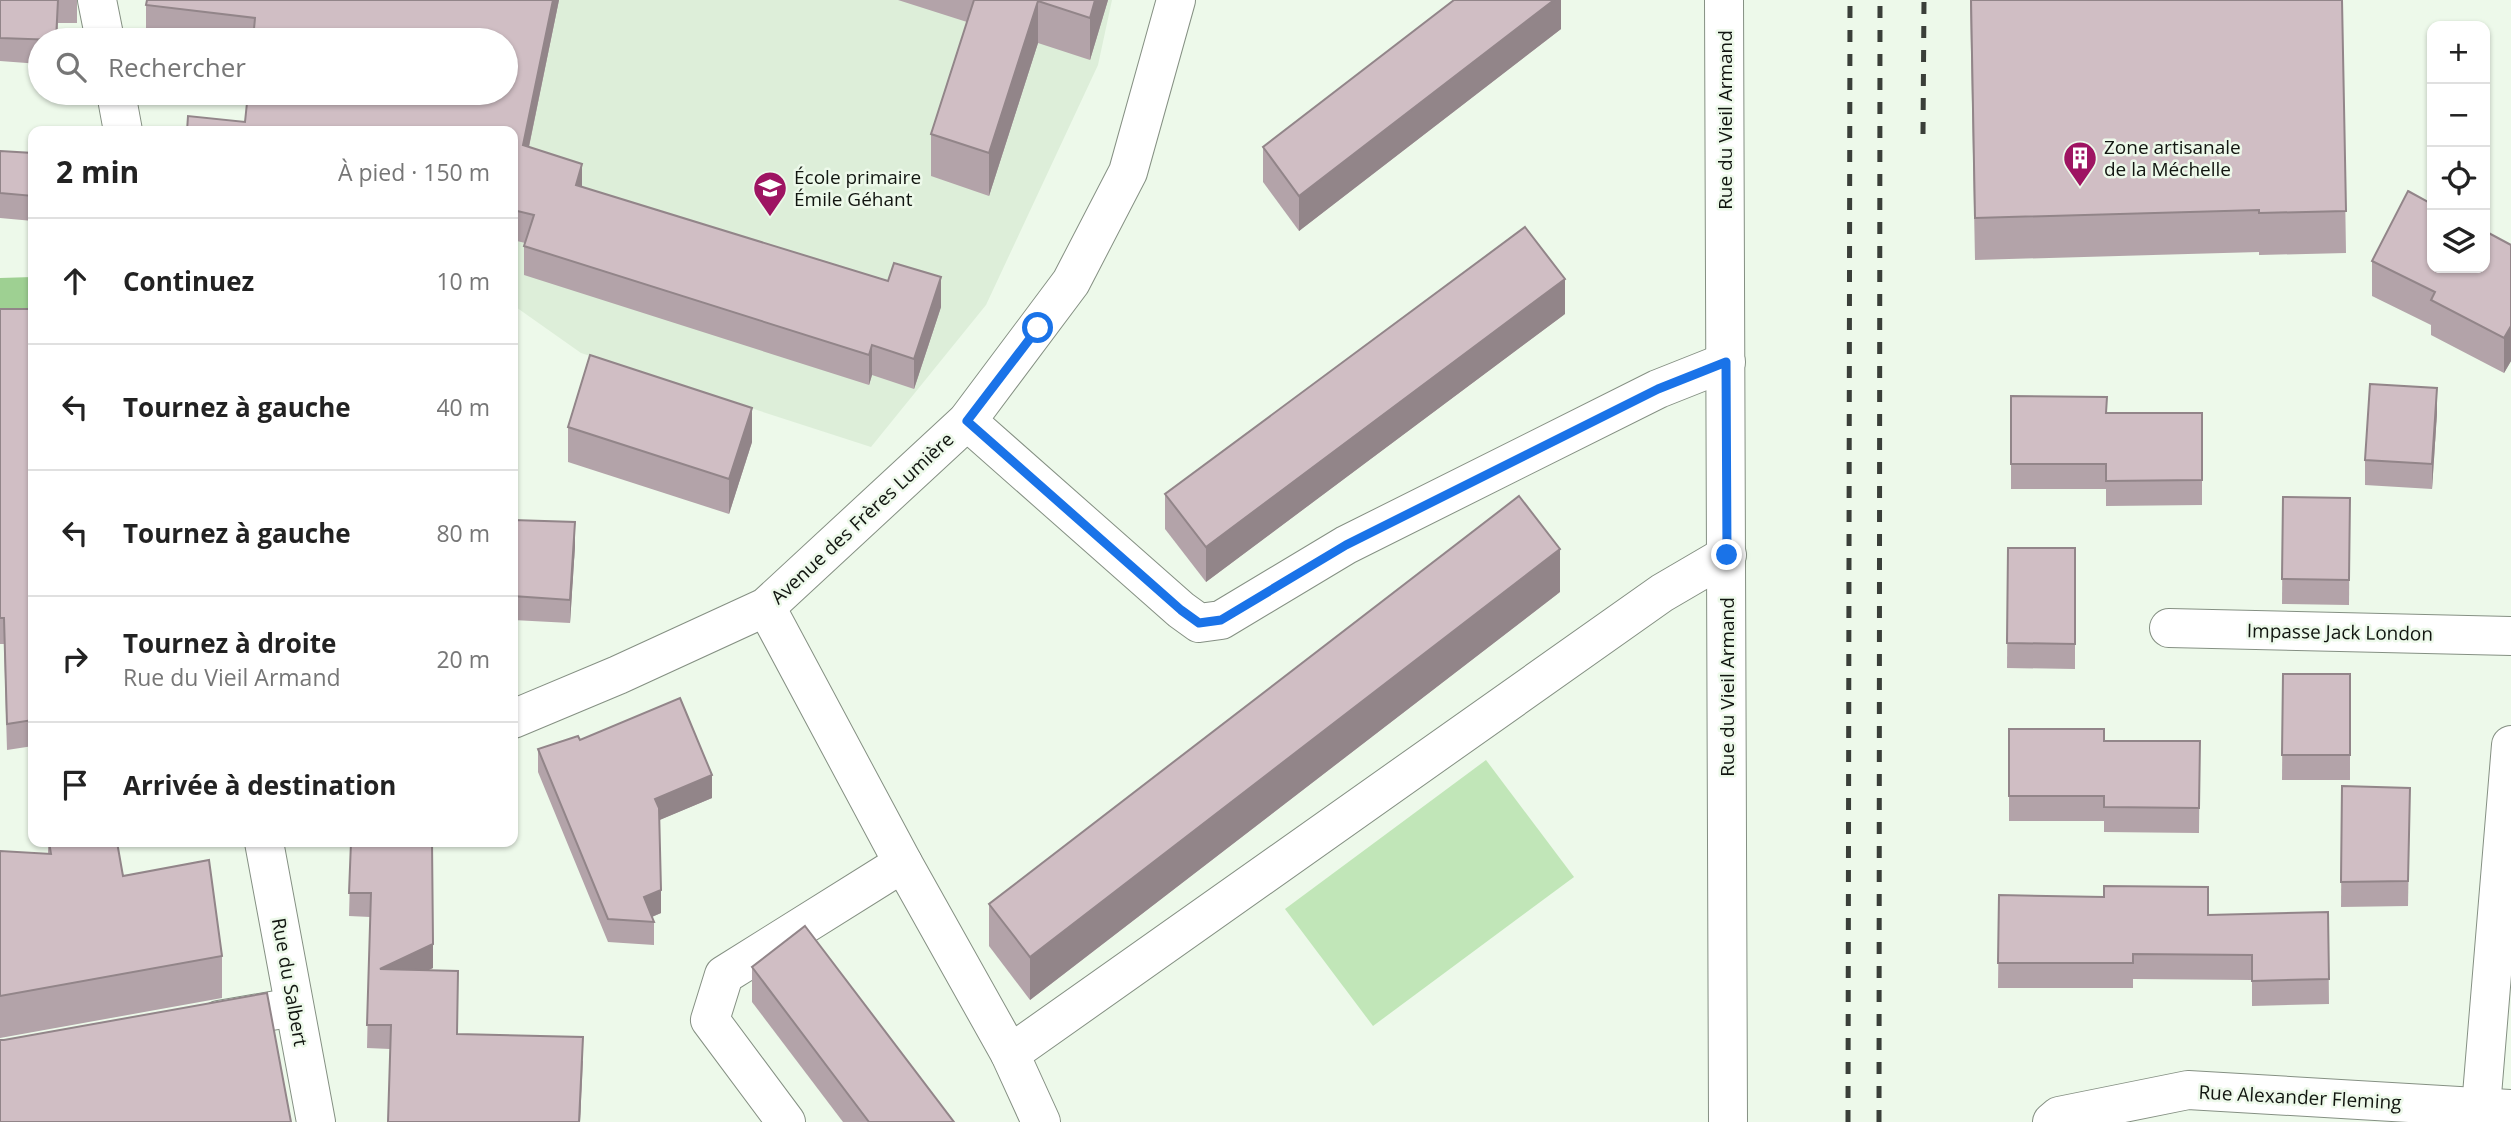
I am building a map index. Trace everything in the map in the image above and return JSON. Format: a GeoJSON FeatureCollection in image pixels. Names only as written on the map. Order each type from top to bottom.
{"type":"FeatureCollection","features":[{"type":"Feature","properties":{"kind":"street"},"geometry":{"type":"LineString","coordinates":[[97,0],[103,28]]}},
{"type":"Feature","properties":{"kind":"street","name":"Avenue des Frères Lumière"},"geometry":{"type":"LineString","coordinates":[[518,717],[618,675],[766,607],[967,421],[1071,282],[1128,172],[1176,0]]}},
{"type":"Feature","properties":{"kind":"street","name":"Rue du Vieil Armand"},"geometry":{"type":"LineString","coordinates":[[1724,0],[1728,1122]]}},
{"type":"Feature","properties":{"kind":"street"},"geometry":{"type":"LineString","coordinates":[[118,105],[122,126]]}},
{"type":"Feature","properties":{"kind":"street"},"geometry":{"type":"LineString","coordinates":[[967,421],[1199,623],[1221,620],[1346,545],[1658,389],[1726,362]]}},
{"type":"Feature","properties":{"kind":"street"},"geometry":{"type":"LineString","coordinates":[[1010,1054],[1662,593],[1727,555]]}},
{"type":"Feature","properties":{"kind":"street"},"geometry":{"type":"LineString","coordinates":[[766,607],[903,863],[1010,1054],[1041,1122]]}},
{"type":"Feature","properties":{"kind":"street","name":"Impasse Jack London"},"geometry":{"type":"LineString","coordinates":[[2169,628],[2511,636]]}},
{"type":"Feature","properties":{"kind":"street"},"geometry":{"type":"LineString","coordinates":[[2496,1108],[2511,745]]}},
{"type":"Feature","properties":{"kind":"street","name":"Rue du Salbert"},"geometry":{"type":"LineString","coordinates":[[265,847],[316,1122]]}},
{"type":"Feature","properties":{"kind":"street"},"geometry":{"type":"LineString","coordinates":[[786,1122],[710,1020],[724,975],[903,863]]}},
{"type":"Feature","properties":{"kind":"street"},"geometry":{"type":"LineString","coordinates":[[189,1026],[294,1007]]}},
{"type":"Feature","properties":{"kind":"street","name":"Rue Alexander Fleming"},"geometry":{"type":"LineString","coordinates":[[2052,1122],[2059,1116],[2188,1090],[2496,1108]]}},
{"type":"Feature","properties":{"kind":"shaded area","name":"École primaire Émile Géhant"},"geometry":{"type":"Polygon","coordinates":[[[470,0],[1112,0],[1098,65],[986,305],[871,447],[581,353],[518,309],[518,126],[444,126],[484,105],[518,105],[518,28],[495,28],[470,0]]]}},
{"type":"Feature","properties":{"kind":"shaded area"},"geometry":{"type":"Polygon","coordinates":[[[28,277],[28,324],[0,325],[0,278],[28,277]]]}},
{"type":"Feature","properties":{"kind":"shaded area"},"geometry":{"type":"Polygon","coordinates":[[[1486,760],[1574,877],[1373,1026],[1285,909],[1486,760]]]}},
{"type":"Feature","properties":{"kind":"building"},"geometry":{"type":"Polygon","coordinates":[[[0,0],[58,0],[57,28],[28,28],[28,39],[0,38],[0,0]]]}},
{"type":"Feature","properties":{"kind":"building"},"geometry":{"type":"Polygon","coordinates":[[[147,0],[553,0],[523,145],[582,164],[576,185],[888,281],[894,263],[941,277],[914,359],[872,345],[869,355],[524,246],[534,215],[518,211],[518,126],[187,126],[188,116],[245,122],[247,105],[518,105],[518,28],[254,28],[255,18],[146,5],[147,0]]]}},
{"type":"Feature","properties":{"kind":"building"},"geometry":{"type":"Polygon","coordinates":[[[974,0],[1095,0],[1090,18],[1038,1],[989,153],[931,134],[974,0]]]}},
{"type":"Feature","properties":{"kind":"building"},"geometry":{"type":"Polygon","coordinates":[[[1454,0],[1554,0],[1299,196],[1263,147],[1454,0]]]}},
{"type":"Feature","properties":{"kind":"building","name":"Zone artisanale de la Méchelle"},"geometry":{"type":"Polygon","coordinates":[[[1971,0],[2342,0],[2346,211],[2259,213],[2259,210],[1975,218],[1971,0]]]}},
{"type":"Feature","properties":{"kind":"building"},"geometry":{"type":"Polygon","coordinates":[[[0,151],[28,153],[28,196],[0,193],[0,151]]]}},
{"type":"Feature","properties":{"kind":"building"},"geometry":{"type":"Polygon","coordinates":[[[2408,191],[2427,201],[2427,273],[2490,273],[2490,234],[2511,245],[2511,326],[2504,338],[2431,300],[2435,292],[2372,261],[2408,191]]]}},
{"type":"Feature","properties":{"kind":"building"},"geometry":{"type":"Polygon","coordinates":[[[1525,227],[1565,279],[1206,547],[1165,494],[1525,227]]]}},
{"type":"Feature","properties":{"kind":"building"},"geometry":{"type":"Polygon","coordinates":[[[0,309],[28,309],[28,721],[7,724],[4,618],[0,618],[0,309]]]}},
{"type":"Feature","properties":{"kind":"building"},"geometry":{"type":"Polygon","coordinates":[[[590,355],[752,408],[729,479],[568,427],[590,355]]]}},
{"type":"Feature","properties":{"kind":"building"},"geometry":{"type":"Polygon","coordinates":[[[2370,384],[2437,388],[2432,464],[2365,460],[2370,384]]]}},
{"type":"Feature","properties":{"kind":"building"},"geometry":{"type":"Polygon","coordinates":[[[2011,396],[2107,397],[2106,413],[2202,413],[2202,480],[2106,481],[2106,464],[2011,464],[2011,396]]]}},
{"type":"Feature","properties":{"kind":"building"},"geometry":{"type":"Polygon","coordinates":[[[1519,496],[1560,549],[1030,957],[989,904],[1519,496]]]}},
{"type":"Feature","properties":{"kind":"building"},"geometry":{"type":"Polygon","coordinates":[[[2283,497],[2350,498],[2349,580],[2282,579],[2283,497]]]}},
{"type":"Feature","properties":{"kind":"building"},"geometry":{"type":"Polygon","coordinates":[[[518,520],[575,522],[570,600],[518,596],[518,520]]]}},
{"type":"Feature","properties":{"kind":"building"},"geometry":{"type":"Polygon","coordinates":[[[2008,548],[2075,548],[2075,644],[2007,643],[2008,548]]]}},
{"type":"Feature","properties":{"kind":"building"},"geometry":{"type":"Polygon","coordinates":[[[2283,674],[2350,674],[2350,755],[2282,755],[2283,674]]]}},
{"type":"Feature","properties":{"kind":"building"},"geometry":{"type":"Polygon","coordinates":[[[680,698],[712,775],[655,799],[659,808],[661,890],[644,897],[654,922],[608,919],[538,749],[578,736],[580,740],[680,698]]]}},
{"type":"Feature","properties":{"kind":"building"},"geometry":{"type":"Polygon","coordinates":[[[2009,729],[2104,729],[2104,741],[2200,741],[2199,808],[2104,807],[2104,796],[2009,796],[2009,729]]]}},
{"type":"Feature","properties":{"kind":"building"},"geometry":{"type":"Polygon","coordinates":[[[2342,786],[2410,788],[2408,881],[2341,882],[2342,786]]]}},
{"type":"Feature","properties":{"kind":"building"},"geometry":{"type":"Polygon","coordinates":[[[50,847],[118,847],[123,876],[209,860],[222,956],[0,996],[0,851],[51,854],[50,847]]]}},
{"type":"Feature","properties":{"kind":"building"},"geometry":{"type":"Polygon","coordinates":[[[351,847],[432,847],[433,944],[380,969],[458,971],[457,1034],[583,1037],[579,1122],[388,1122],[391,1025],[367,1025],[371,893],[349,893],[351,847]]]}},
{"type":"Feature","properties":{"kind":"building"},"geometry":{"type":"Polygon","coordinates":[[[2104,886],[2208,887],[2208,915],[2328,912],[2329,979],[2252,981],[2252,955],[2133,954],[2133,963],[1998,963],[1999,895],[2104,897],[2104,886]]]}},
{"type":"Feature","properties":{"kind":"building"},"geometry":{"type":"Polygon","coordinates":[[[805,926],[954,1122],[869,1122],[752,967],[805,926]]]}},
{"type":"Feature","properties":{"kind":"building"},"geometry":{"type":"Polygon","coordinates":[[[267,993],[291,1122],[0,1122],[0,1040],[267,993]]]}},
{"type":"Feature","properties":{"kind":"railway"},"geometry":{"type":"LineString","coordinates":[[1848,1122],[1850,0]]}},
{"type":"Feature","properties":{"kind":"railway"},"geometry":{"type":"LineString","coordinates":[[1879,1122],[1880,0]]}},
{"type":"Feature","properties":{"kind":"railway"},"geometry":{"type":"LineString","coordinates":[[1923,134],[1924,0]]}},
{"type":"Feature","properties":{"kind":"place","name":"Zone artisanale de la Méchelle"},"geometry":{"type":"Point","coordinates":[2080,188]}},
{"type":"Feature","properties":{"kind":"place","name":"École primaire Émile Géhant"},"geometry":{"type":"Point","coordinates":[770,218]}},
{"type":"Feature","properties":{"kind":"route"},"geometry":{"type":"LineString","coordinates":[[1038,328],[967,421],[1199,623],[1221,620],[1346,545],[1658,389],[1726,362],[1727,555]]}}]}
